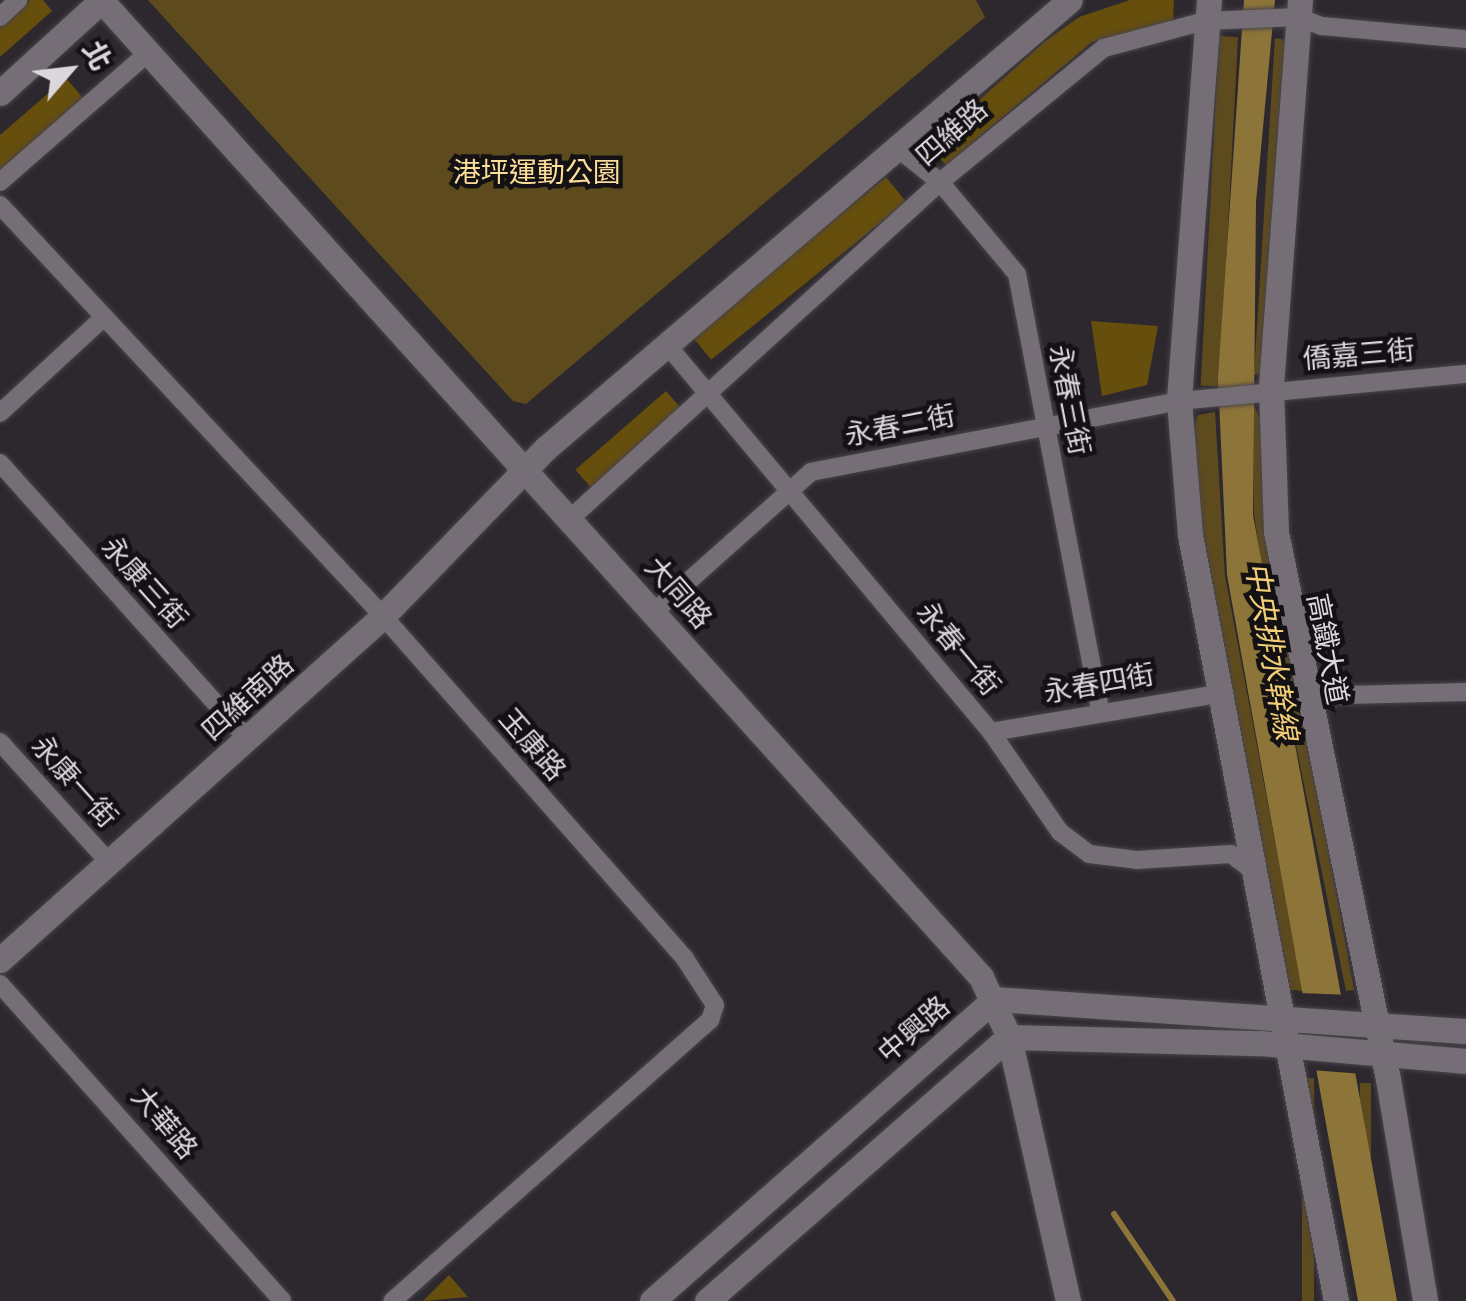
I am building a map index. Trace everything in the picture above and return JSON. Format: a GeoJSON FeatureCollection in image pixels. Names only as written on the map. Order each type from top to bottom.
{"type":"FeatureCollection","features":[{"type":"Feature","properties":{"kind":"street"},"geometry":{"type":"LineString","coordinates":[[0,17],[18,0]]}},
{"type":"Feature","properties":{"kind":"street"},"geometry":{"type":"LineString","coordinates":[[0,92],[101,0]]}},
{"type":"Feature","properties":{"kind":"street","name":"大同路"},"geometry":{"type":"LineString","coordinates":[[101,0],[572,517],[994,999],[1009,1037],[1068,1301]]}},
{"type":"Feature","properties":{"kind":"street","name":"四維路"},"geometry":{"type":"LineString","coordinates":[[528,473],[546,448],[1070,0]]}},
{"type":"Feature","properties":{"kind":"street","name":"四維路"},"geometry":{"type":"LineString","coordinates":[[572,517],[940,182],[1104,48],[1213,14],[1299,9],[1322,26],[1466,39]]}},
{"type":"Feature","properties":{"kind":"street","name":"高鐵大道"},"geometry":{"type":"LineString","coordinates":[[1299,9],[1263,389],[1276,532],[1365,1025],[1425,1301]]}},
{"type":"Feature","properties":{"kind":"street"},"geometry":{"type":"LineString","coordinates":[[1213,14],[1178,401],[1190,536],[1217,694],[1290,1045],[1336,1301]]}},
{"type":"Feature","properties":{"kind":"street"},"geometry":{"type":"LineString","coordinates":[[0,182],[148,53]]}},
{"type":"Feature","properties":{"kind":"street","name":"永春三街"},"geometry":{"type":"LineString","coordinates":[[896,146],[940,182],[1017,274],[1100,710]]}},
{"type":"Feature","properties":{"kind":"street","name":"玉康路"},"geometry":{"type":"LineString","coordinates":[[0,205],[383,616],[685,959],[715,1005],[710,1020],[392,1301]]}},
{"type":"Feature","properties":{"kind":"street"},"geometry":{"type":"LineString","coordinates":[[0,413],[103,318]]}},
{"type":"Feature","properties":{"kind":"street","name":"永春一街"},"geometry":{"type":"LineString","coordinates":[[668,346],[991,732],[1060,832],[1090,854],[1137,860],[1231,854],[1256,873]]}},
{"type":"Feature","properties":{"kind":"street","name":"僑嘉三街"},"geometry":{"type":"LineString","coordinates":[[1206,398],[1263,389],[1466,374]]}},
{"type":"Feature","properties":{"kind":"street","name":"永春二街"},"geometry":{"type":"LineString","coordinates":[[654,612],[812,472],[1206,398]]}},
{"type":"Feature","properties":{"kind":"street","name":"永康三街"},"geometry":{"type":"LineString","coordinates":[[0,463],[248,738]]}},
{"type":"Feature","properties":{"kind":"street","name":"四維南路"},"geometry":{"type":"LineString","coordinates":[[0,960],[383,616],[528,473]]}},
{"type":"Feature","properties":{"kind":"street"},"geometry":{"type":"LineString","coordinates":[[1306,696],[1466,692]]}},
{"type":"Feature","properties":{"kind":"street","name":"永春四街"},"geometry":{"type":"LineString","coordinates":[[991,732],[1100,710],[1217,694]]}},
{"type":"Feature","properties":{"kind":"street","name":"永康一街"},"geometry":{"type":"LineString","coordinates":[[0,742],[107,860]]}},
{"type":"Feature","properties":{"kind":"street","name":"大華路"},"geometry":{"type":"LineString","coordinates":[[0,984],[282,1301]]}},
{"type":"Feature","properties":{"kind":"street","name":"中興路"},"geometry":{"type":"LineString","coordinates":[[652,1301],[994,999],[1284,1016],[1365,1025]]}},
{"type":"Feature","properties":{"kind":"street"},"geometry":{"type":"LineString","coordinates":[[1365,1025],[1466,1032]]}},
{"type":"Feature","properties":{"kind":"street"},"geometry":{"type":"LineString","coordinates":[[707,1301],[1009,1037],[1290,1045],[1466,1060]]}},
{"type":"Feature","properties":{"kind":"green space","name":"港坪運動公園"},"geometry":{"type":"Polygon","coordinates":[[[148,0],[976,0],[985,17],[526,404],[513,401],[148,0]]]}},
{"type":"Feature","properties":{"kind":"green space"},"geometry":{"type":"Polygon","coordinates":[[[1219,36],[1238,37],[1220,387],[1201,386],[1219,36]]]}},
{"type":"Feature","properties":{"kind":"green space"},"geometry":{"type":"Polygon","coordinates":[[[1275,38],[1290,41],[1261,373],[1254,375],[1275,38]]]}},
{"type":"Feature","properties":{"kind":"green space"},"geometry":{"type":"Polygon","coordinates":[[[1253,404],[1262,422],[1269,527],[1354,990],[1346,991],[1267,602],[1254,514],[1253,404]]]}},
{"type":"Feature","properties":{"kind":"green space"},"geometry":{"type":"Polygon","coordinates":[[[1215,412],[1225,576],[1303,991],[1285,989],[1200,540],[1193,429],[1198,415],[1215,412]]]}},
{"type":"Feature","properties":{"kind":"green space"},"geometry":{"type":"Polygon","coordinates":[[[1302,1078],[1314,1078],[1314,1301],[1302,1301],[1302,1078]]]}},
{"type":"Feature","properties":{"kind":"green space"},"geometry":{"type":"Polygon","coordinates":[[[1360,1083],[1371,1083],[1371,1301],[1360,1301],[1360,1083]]]}},
{"type":"Feature","properties":{"kind":"shaded area"},"geometry":{"type":"Polygon","coordinates":[[[30,0],[43,0],[52,11],[0,57],[0,26],[30,0]]]}},
{"type":"Feature","properties":{"kind":"shaded area"},"geometry":{"type":"Polygon","coordinates":[[[1130,0],[1174,0],[1173,22],[1092,42],[946,165],[928,146],[1044,42],[1079,17],[1130,0]]]}},
{"type":"Feature","properties":{"kind":"shaded area"},"geometry":{"type":"Polygon","coordinates":[[[66,78],[83,98],[0,171],[0,135],[66,78]]]}},
{"type":"Feature","properties":{"kind":"shaded area"},"geometry":{"type":"Polygon","coordinates":[[[886,177],[906,202],[711,360],[691,335],[886,177]]]}},
{"type":"Feature","properties":{"kind":"shaded area"},"geometry":{"type":"Polygon","coordinates":[[[1091,321],[1158,326],[1147,385],[1102,396],[1091,321]]]}},
{"type":"Feature","properties":{"kind":"shaded area"},"geometry":{"type":"Polygon","coordinates":[[[666,391],[684,412],[594,491],[575,470],[666,391]]]}},
{"type":"Feature","properties":{"kind":"shaded area"},"geometry":{"type":"Polygon","coordinates":[[[449,1275],[468,1297],[423,1301],[449,1275]]]}},
{"type":"Feature","properties":{"kind":"water","name":"中央排水幹線"},"geometry":{"type":"Polygon","coordinates":[[[1244,0],[1275,0],[1256,202],[1253,515],[1397,1301],[1358,1301],[1227,575],[1218,378],[1244,0]]]}},
{"type":"Feature","properties":{"kind":"pier"},"geometry":{"type":"Polygon","coordinates":[[[1300,993],[1350,995],[1363,1074],[1311,1070],[1300,993]]]}},
{"type":"Feature","properties":{"kind":"waterway"},"geometry":{"type":"LineString","coordinates":[[1114,1214],[1173,1301]]}}]}
